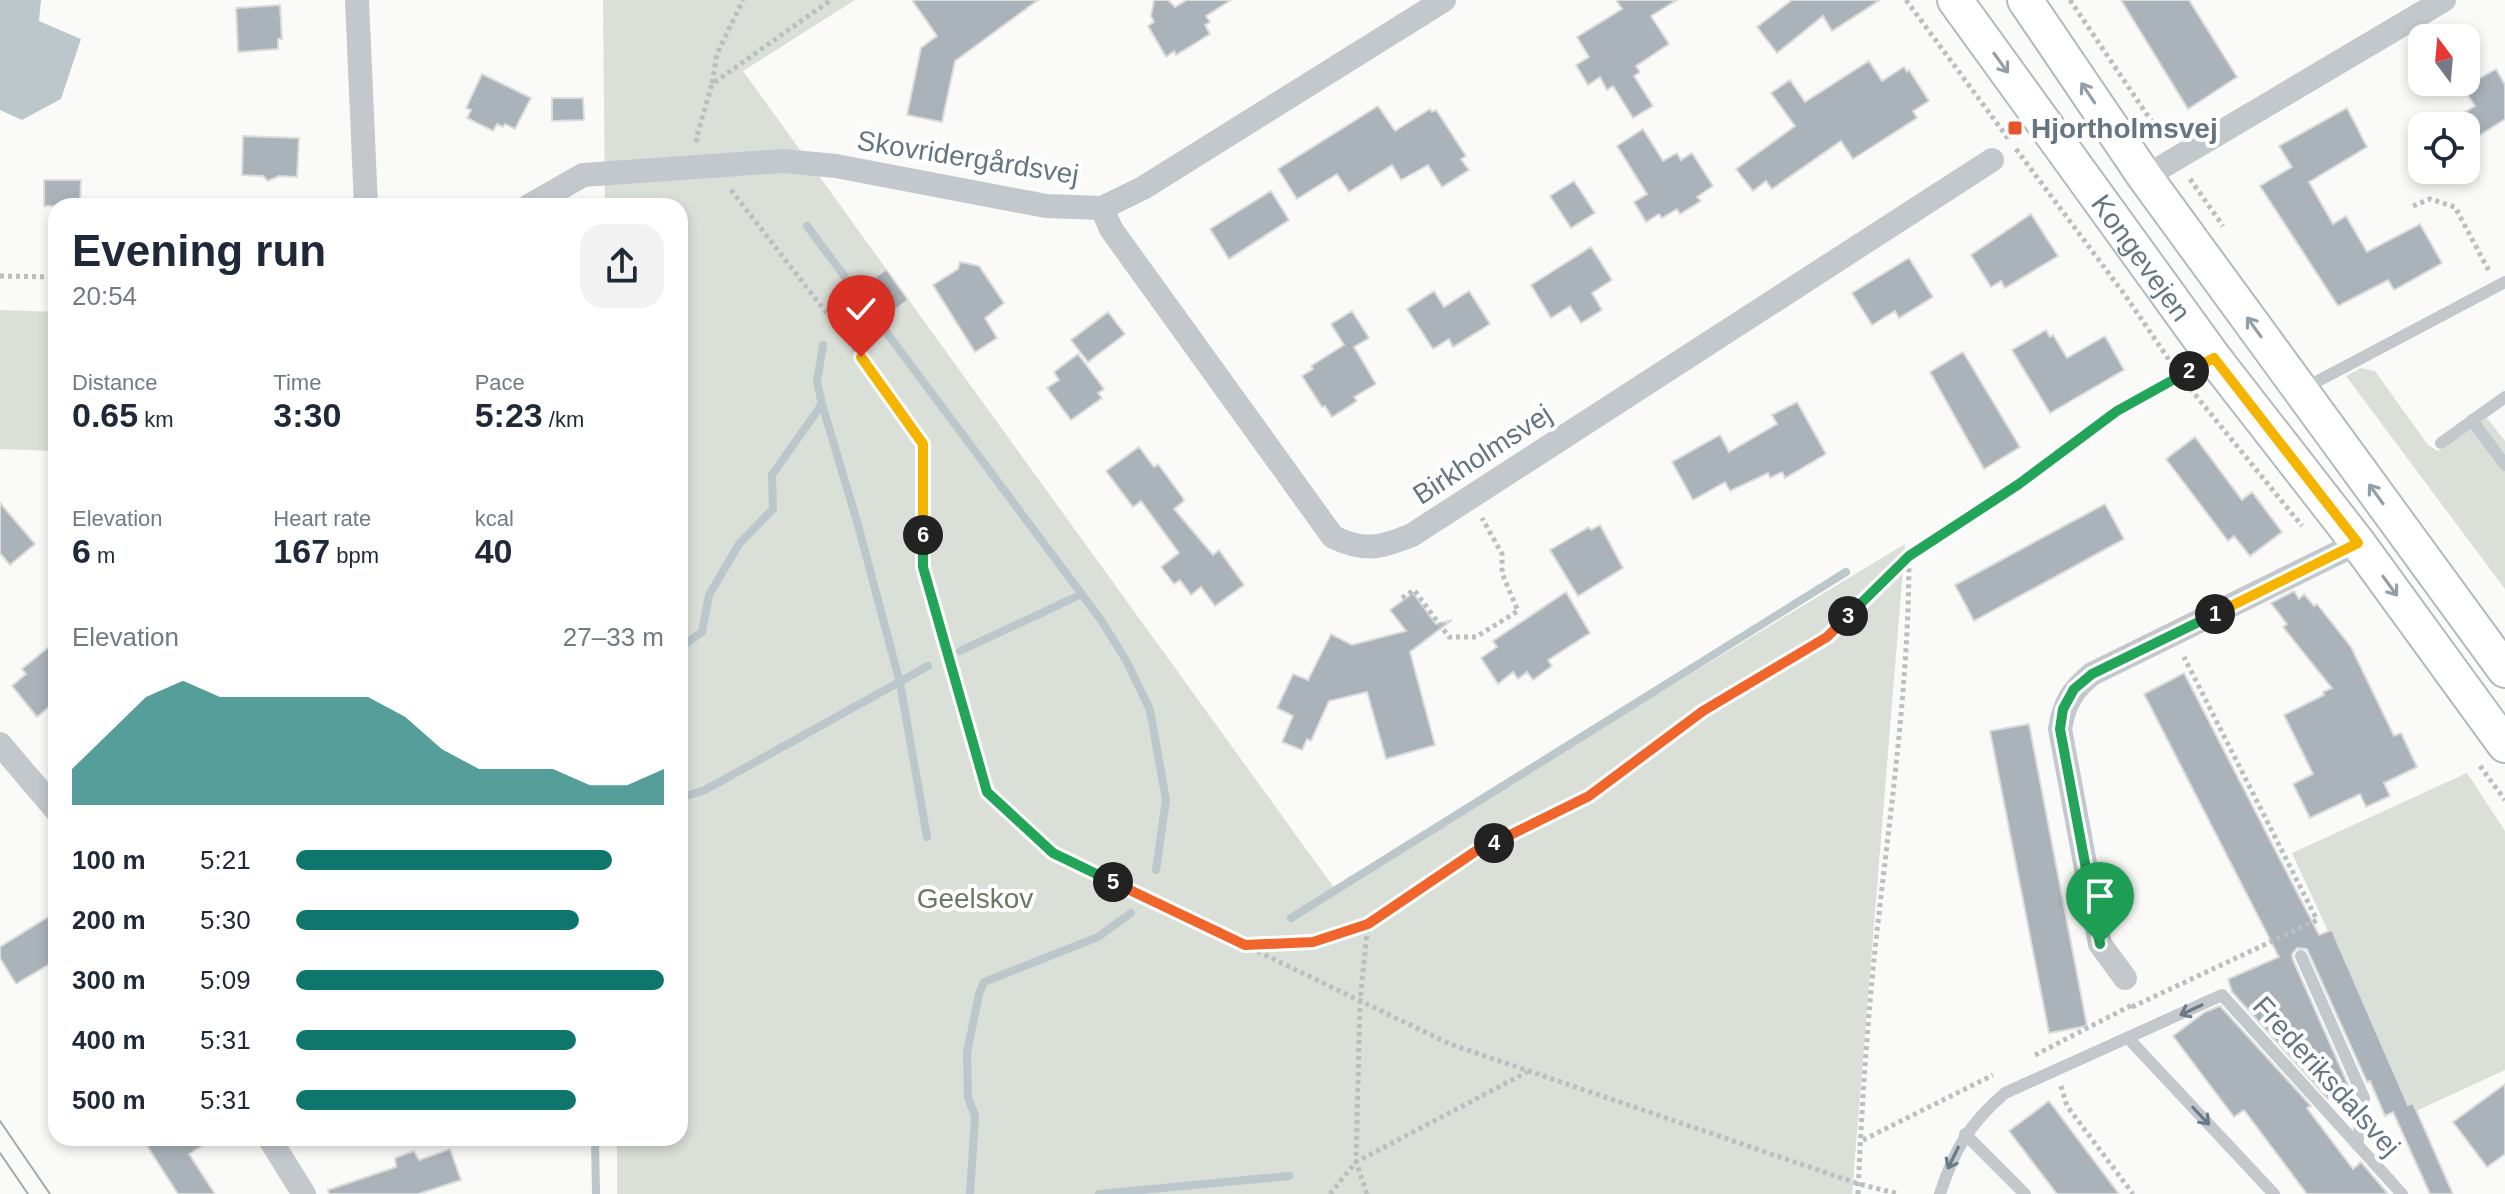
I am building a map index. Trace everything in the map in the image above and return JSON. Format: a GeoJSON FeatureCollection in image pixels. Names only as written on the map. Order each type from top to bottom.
{"type":"FeatureCollection","features":[{"type":"Feature","properties":{"kind":"main road","name":"Kongevejen"},"geometry":{"type":"LineString","coordinates":[[1955,0],[2214,358],[2358,543],[2505,745]]}},
{"type":"Feature","properties":{"kind":"main road","name":"Kongevejen"},"geometry":{"type":"LineString","coordinates":[[2025,0],[2145,177],[2505,670]]}},
{"type":"Feature","properties":{"kind":"street"},"geometry":{"type":"LineString","coordinates":[[357,0],[366,198]]}},
{"type":"Feature","properties":{"kind":"street","name":"Skovridergårdsvej"},"geometry":{"type":"LineString","coordinates":[[543,198],[583,175],[783,161],[836,166],[1046,206],[1102,208],[1143,188],[1444,0]]}},
{"type":"Feature","properties":{"kind":"street"},"geometry":{"type":"LineString","coordinates":[[2145,177],[2444,0]]}},
{"type":"Feature","properties":{"kind":"street","name":"Birkholmsvej"},"geometry":{"type":"LineString","coordinates":[[1102,208],[1111,229],[1333,537],[1356,548],[1386,546],[1412,535],[1992,160]]}},
{"type":"Feature","properties":{"kind":"street"},"geometry":{"type":"LineString","coordinates":[[2125,978],[2100,944],[2060,729],[2063,709],[2074,689],[2092,674],[2358,543]]}},
{"type":"Feature","properties":{"kind":"street"},"geometry":{"type":"LineString","coordinates":[[0,744],[48,801]]}},
{"type":"Feature","properties":{"kind":"street"},"geometry":{"type":"LineString","coordinates":[[274,1146],[304,1194]]}},
{"type":"Feature","properties":{"kind":"lane"},"geometry":{"type":"LineString","coordinates":[[2300,390],[2501,284]]}},
{"type":"Feature","properties":{"kind":"lane"},"geometry":{"type":"LineString","coordinates":[[2441,443],[2505,397]]}},
{"type":"Feature","properties":{"kind":"lane"},"geometry":{"type":"LineString","coordinates":[[2472,420],[2505,465]]}},
{"type":"Feature","properties":{"kind":"lane"},"geometry":{"type":"LineString","coordinates":[[2301,956],[2364,1098],[2357,1145]]}},
{"type":"Feature","properties":{"kind":"lane","name":"Frederiksdalsvej"},"geometry":{"type":"LineString","coordinates":[[1940,1194],[1949,1165],[1965,1134],[1982,1113],[2005,1093],[2222,995],[2402,1194]]}},
{"type":"Feature","properties":{"kind":"lane"},"geometry":{"type":"LineString","coordinates":[[2128,1038],[2274,1194]]}},
{"type":"Feature","properties":{"kind":"lane"},"geometry":{"type":"LineString","coordinates":[[1965,1134],[2025,1194]]}},
{"type":"Feature","properties":{"kind":"path"},"geometry":{"type":"LineString","coordinates":[[743,0],[717,54],[696,139],[712,166],[861,357],[923,444],[923,567],[987,792],[1053,853],[1450,1044],[1859,1184],[1899,1194]]}},
{"type":"Feature","properties":{"kind":"path"},"geometry":{"type":"LineString","coordinates":[[712,84],[831,0]]}},
{"type":"Feature","properties":{"kind":"path"},"geometry":{"type":"LineString","coordinates":[[2070,0],[2228,233]]}},
{"type":"Feature","properties":{"kind":"path"},"geometry":{"type":"LineString","coordinates":[[2413,206],[2430,199],[2455,207],[2501,284]]}},
{"type":"Feature","properties":{"kind":"path"},"geometry":{"type":"LineString","coordinates":[[0,276],[48,277]]}},
{"type":"Feature","properties":{"kind":"path"},"geometry":{"type":"LineString","coordinates":[[1245,945],[1313,942],[1368,924],[1476,851],[1589,796],[1703,711],[1827,637],[1909,556],[2019,484],[2117,411],[2214,358]]}},
{"type":"Feature","properties":{"kind":"path"},"geometry":{"type":"LineString","coordinates":[[1402,598],[1414,590],[1449,637],[1476,637],[1518,611],[1502,573],[1502,554],[1471,496]]}},
{"type":"Feature","properties":{"kind":"path"},"geometry":{"type":"LineString","coordinates":[[1858,1194],[1873,969],[1885,878],[1909,605],[1909,556]]}},
{"type":"Feature","properties":{"kind":"path"},"geometry":{"type":"LineString","coordinates":[[2032,1056],[2317,920],[2173,634]]}},
{"type":"Feature","properties":{"kind":"path"},"geometry":{"type":"LineString","coordinates":[[1367,1194],[1356,1162],[1360,1001],[1368,924]]}},
{"type":"Feature","properties":{"kind":"path"},"geometry":{"type":"LineString","coordinates":[[2125,978],[2132,1007]]}},
{"type":"Feature","properties":{"kind":"path"},"geometry":{"type":"LineString","coordinates":[[1862,1140],[2004,1070]]}},
{"type":"Feature","properties":{"kind":"path"},"geometry":{"type":"LineString","coordinates":[[2056,1070],[2067,1106],[2133,1194]]}},
{"type":"Feature","properties":{"kind":"path"},"geometry":{"type":"LineString","coordinates":[[1330,1194],[1356,1162],[1527,1071]]}},
{"type":"Feature","properties":{"kind":"green space","name":"Geelskov"},"geometry":{"type":"Polygon","coordinates":[[[603,0],[855,0],[743,71],[1335,889],[1905,544],[1852,1194],[617,1194],[617,1146],[688,1146],[688,198],[605,198],[603,0]]]}},
{"type":"Feature","properties":{"kind":"green space"},"geometry":{"type":"Polygon","coordinates":[[[0,310],[48,312],[48,451],[0,449],[0,310]]]}},
{"type":"Feature","properties":{"kind":"green space"},"geometry":{"type":"Polygon","coordinates":[[[2361,368],[2375,371],[2428,445],[2438,451],[2487,418],[2505,441],[2505,589],[2346,376],[2361,368]]]}},
{"type":"Feature","properties":{"kind":"green space"},"geometry":{"type":"Polygon","coordinates":[[[2467,773],[2505,831],[2505,1070],[2416,1111],[2408,1105],[2332,930],[2328,931],[2292,853],[2467,773]]]}},
{"type":"Feature","properties":{"kind":"shaded area"},"geometry":{"type":"Polygon","coordinates":[[[0,0],[41,0],[39,21],[81,39],[61,99],[22,120],[0,110],[0,0]]]}},
{"type":"Feature","properties":{"kind":"building"},"geometry":{"type":"Polygon","coordinates":[[[912,0],[1038,0],[955,61],[942,122],[907,115],[921,48],[937,36],[912,0]]]}},
{"type":"Feature","properties":{"kind":"building"},"geometry":{"type":"Polygon","coordinates":[[[1154,0],[1168,0],[1175,7],[1187,0],[1231,0],[1206,16],[1210,22],[1205,25],[1210,34],[1176,55],[1174,51],[1166,57],[1148,26],[1154,22],[1151,16],[1154,0]]]}},
{"type":"Feature","properties":{"kind":"building"},"geometry":{"type":"Polygon","coordinates":[[[1616,0],[1677,0],[1651,16],[1669,44],[1636,66],[1640,72],[1634,76],[1653,106],[1633,118],[1613,86],[1607,90],[1600,77],[1588,85],[1576,65],[1589,57],[1577,37],[1622,9],[1616,0]]]}},
{"type":"Feature","properties":{"kind":"building"},"geometry":{"type":"Polygon","coordinates":[[[1792,0],[1880,0],[1832,31],[1823,16],[1777,53],[1757,27],[1792,0]]]}},
{"type":"Feature","properties":{"kind":"building"},"geometry":{"type":"Polygon","coordinates":[[[2121,0],[2189,0],[2237,77],[2188,109],[2121,0]]]}},
{"type":"Feature","properties":{"kind":"building"},"geometry":{"type":"Polygon","coordinates":[[[280,5],[282,39],[278,39],[278,49],[238,52],[236,8],[280,5]]]}},
{"type":"Feature","properties":{"kind":"building"},"geometry":{"type":"Polygon","coordinates":[[[1869,61],[1882,81],[1904,67],[1907,72],[1909,70],[1929,101],[1913,111],[1917,118],[1853,159],[1841,141],[1772,189],[1766,181],[1753,191],[1736,169],[1795,126],[1771,93],[1790,80],[1805,102],[1869,61]]]}},
{"type":"Feature","properties":{"kind":"building"},"geometry":{"type":"Polygon","coordinates":[[[2496,69],[2505,85],[2505,119],[2480,135],[2480,112],[2465,112],[2475,106],[2468,96],[2480,96],[2480,78],[2496,69]]]}},
{"type":"Feature","properties":{"kind":"building"},"geometry":{"type":"Polygon","coordinates":[[[482,74],[531,98],[515,129],[497,124],[493,131],[467,118],[471,110],[466,108],[482,74]]]}},
{"type":"Feature","properties":{"kind":"building"},"geometry":{"type":"Polygon","coordinates":[[[552,98],[583,98],[584,120],[552,121],[552,98]]]}},
{"type":"Feature","properties":{"kind":"building"},"geometry":{"type":"Polygon","coordinates":[[[1378,106],[1395,131],[1430,109],[1432,112],[1436,110],[1466,156],[1461,159],[1469,170],[1442,187],[1428,165],[1401,180],[1392,165],[1349,192],[1337,174],[1297,199],[1278,169],[1378,106]]]}},
{"type":"Feature","properties":{"kind":"building"},"geometry":{"type":"Polygon","coordinates":[[[2347,108],[2367,147],[2309,182],[2333,224],[2346,216],[2367,252],[2420,224],[2442,263],[2394,290],[2388,280],[2338,306],[2260,186],[2292,167],[2279,146],[2347,108]]]}},
{"type":"Feature","properties":{"kind":"building"},"geometry":{"type":"Polygon","coordinates":[[[1643,129],[1663,161],[1677,153],[1681,160],[1692,153],[1713,186],[1697,197],[1701,201],[1680,214],[1677,209],[1662,218],[1659,214],[1646,222],[1634,202],[1647,194],[1617,146],[1643,129]]]}},
{"type":"Feature","properties":{"kind":"building"},"geometry":{"type":"Polygon","coordinates":[[[243,136],[299,138],[297,177],[279,176],[268,181],[263,176],[242,175],[243,136]]]}},
{"type":"Feature","properties":{"kind":"building"},"geometry":{"type":"Polygon","coordinates":[[[44,180],[81,180],[80,198],[48,198],[48,206],[44,206],[44,180]]]}},
{"type":"Feature","properties":{"kind":"building"},"geometry":{"type":"Polygon","coordinates":[[[1574,181],[1595,213],[1571,228],[1550,196],[1574,181]]]}},
{"type":"Feature","properties":{"kind":"building"},"geometry":{"type":"Polygon","coordinates":[[[1271,191],[1289,220],[1229,259],[1210,229],[1271,191]]]}},
{"type":"Feature","properties":{"kind":"building"},"geometry":{"type":"Polygon","coordinates":[[[2031,214],[2058,256],[2005,288],[2001,281],[1991,287],[1971,255],[2031,214]]]}},
{"type":"Feature","properties":{"kind":"building"},"geometry":{"type":"Polygon","coordinates":[[[1591,247],[1612,280],[1592,293],[1602,310],[1581,323],[1570,306],[1551,318],[1531,285],[1591,247]]]}},
{"type":"Feature","properties":{"kind":"building"},"geometry":{"type":"Polygon","coordinates":[[[1909,258],[1933,297],[1899,318],[1895,311],[1872,325],[1852,293],[1909,258]]]}},
{"type":"Feature","properties":{"kind":"building"},"geometry":{"type":"Polygon","coordinates":[[[960,262],[979,266],[1004,303],[985,318],[997,338],[975,352],[933,285],[958,269],[960,262]]]}},
{"type":"Feature","properties":{"kind":"building"},"geometry":{"type":"Polygon","coordinates":[[[886,269],[908,300],[886,317],[863,286],[886,269]]]}},
{"type":"Feature","properties":{"kind":"building"},"geometry":{"type":"Polygon","coordinates":[[[1434,291],[1444,307],[1469,291],[1490,324],[1453,347],[1449,339],[1433,349],[1407,309],[1434,291]]]}},
{"type":"Feature","properties":{"kind":"building"},"geometry":{"type":"Polygon","coordinates":[[[1352,311],[1369,338],[1354,347],[1376,384],[1354,397],[1357,401],[1332,417],[1302,376],[1313,369],[1311,366],[1344,345],[1331,324],[1352,311]]]}},
{"type":"Feature","properties":{"kind":"building"},"geometry":{"type":"Polygon","coordinates":[[[1108,312],[1125,334],[1088,362],[1071,340],[1108,312]]]}},
{"type":"Feature","properties":{"kind":"building"},"geometry":{"type":"Polygon","coordinates":[[[2046,330],[2050,337],[2053,335],[2067,358],[2105,336],[2124,370],[2050,413],[2012,350],[2046,330]]]}},
{"type":"Feature","properties":{"kind":"building"},"geometry":{"type":"Polygon","coordinates":[[[1963,352],[2020,447],[1984,469],[1930,372],[1963,352]]]}},
{"type":"Feature","properties":{"kind":"building"},"geometry":{"type":"Polygon","coordinates":[[[1078,354],[1104,389],[1098,393],[1102,398],[1071,420],[1047,388],[1059,380],[1054,372],[1078,354]]]}},
{"type":"Feature","properties":{"kind":"building"},"geometry":{"type":"Polygon","coordinates":[[[1797,402],[1826,454],[1785,478],[1782,472],[1770,478],[1768,473],[1730,491],[1725,482],[1693,500],[1672,462],[1720,435],[1729,452],[1777,424],[1772,415],[1797,402]]]}},
{"type":"Feature","properties":{"kind":"building"},"geometry":{"type":"Polygon","coordinates":[[[2195,437],[2242,500],[2252,492],[2282,532],[2250,556],[2234,536],[2228,541],[2166,459],[2195,437]]]}},
{"type":"Feature","properties":{"kind":"building"},"geometry":{"type":"Polygon","coordinates":[[[1139,447],[1154,467],[1158,464],[1183,498],[1184,501],[1174,509],[1213,555],[1219,550],[1244,585],[1215,606],[1201,587],[1191,595],[1180,580],[1174,584],[1161,567],[1179,553],[1141,501],[1133,507],[1106,471],[1139,447]]]}},
{"type":"Feature","properties":{"kind":"building"},"geometry":{"type":"Polygon","coordinates":[[[0,503],[35,544],[10,565],[0,553],[0,503]]]}},
{"type":"Feature","properties":{"kind":"building"},"geometry":{"type":"Polygon","coordinates":[[[2105,504],[2124,539],[1974,621],[1955,585],[2105,504]]]}},
{"type":"Feature","properties":{"kind":"building"},"geometry":{"type":"Polygon","coordinates":[[[1600,525],[1623,568],[1578,596],[1550,550],[1589,527],[1591,530],[1600,525]]]}},
{"type":"Feature","properties":{"kind":"building"},"geometry":{"type":"Polygon","coordinates":[[[2294,591],[2299,599],[2304,594],[2314,606],[2317,604],[2351,647],[2394,736],[2401,733],[2417,767],[2384,783],[2390,796],[2366,807],[2360,794],[2310,818],[2293,784],[2313,774],[2284,715],[2332,688],[2283,627],[2287,624],[2271,603],[2294,591]]]}},
{"type":"Feature","properties":{"kind":"building"},"geometry":{"type":"Polygon","coordinates":[[[1566,592],[1590,633],[1548,660],[1552,666],[1533,680],[1527,672],[1518,679],[1513,672],[1498,684],[1481,658],[1497,647],[1493,641],[1566,592]]]}},
{"type":"Feature","properties":{"kind":"building"},"geometry":{"type":"Polygon","coordinates":[[[1413,593],[1436,624],[1452,620],[1410,652],[1435,745],[1386,759],[1367,692],[1329,701],[1311,741],[1307,739],[1302,750],[1282,742],[1293,716],[1277,708],[1293,674],[1308,680],[1331,634],[1352,645],[1406,631],[1390,610],[1413,593]]]}},
{"type":"Feature","properties":{"kind":"building"},"geometry":{"type":"Polygon","coordinates":[[[48,648],[48,708],[37,717],[12,686],[26,674],[22,669],[48,648]]]}},
{"type":"Feature","properties":{"kind":"building"},"geometry":{"type":"Polygon","coordinates":[[[2184,673],[2319,935],[2332,930],[2408,1105],[2413,1103],[2453,1194],[2430,1194],[2393,1112],[2385,1116],[2370,1081],[2367,1082],[2307,949],[2297,948],[2292,954],[2293,960],[2350,1089],[2328,1099],[2232,992],[2228,979],[2279,957],[2144,694],[2184,673]]]}},
{"type":"Feature","properties":{"kind":"building"},"geometry":{"type":"Polygon","coordinates":[[[2029,724],[2087,1026],[2049,1033],[1990,731],[2029,724]]]}},
{"type":"Feature","properties":{"kind":"building"},"geometry":{"type":"Polygon","coordinates":[[[48,917],[48,965],[16,984],[0,958],[0,947],[48,917]]]}},
{"type":"Feature","properties":{"kind":"building"},"geometry":{"type":"Polygon","coordinates":[[[2220,1006],[2311,1106],[2307,1108],[2353,1169],[2361,1162],[2388,1194],[2307,1194],[2244,1110],[2234,1117],[2173,1036],[2205,1012],[2220,1006]]]}},
{"type":"Feature","properties":{"kind":"building"},"geometry":{"type":"Polygon","coordinates":[[[2505,1084],[2505,1154],[2487,1167],[2453,1122],[2505,1084]]]}},
{"type":"Feature","properties":{"kind":"building"},"geometry":{"type":"Polygon","coordinates":[[[2049,1101],[2119,1194],[2057,1194],[2009,1131],[2049,1101]]]}},
{"type":"Feature","properties":{"kind":"building"},"geometry":{"type":"Polygon","coordinates":[[[147,1146],[202,1146],[189,1154],[215,1194],[178,1194],[147,1146]]]}},
{"type":"Feature","properties":{"kind":"building"},"geometry":{"type":"Polygon","coordinates":[[[450,1149],[461,1180],[418,1194],[329,1194],[328,1190],[396,1167],[395,1158],[414,1151],[419,1160],[450,1149]]]}},
{"type":"Feature","properties":{"kind":"waterway"},"geometry":{"type":"LineString","coordinates":[[807,226],[1101,620],[1127,662],[1150,710],[1166,800],[1156,870]]}},
{"type":"Feature","properties":{"kind":"waterway"},"geometry":{"type":"LineString","coordinates":[[841,310],[853,288]]}},
{"type":"Feature","properties":{"kind":"waterway"},"geometry":{"type":"LineString","coordinates":[[688,642],[702,632],[709,595],[739,544],[773,509],[772,475],[822,404],[817,382],[823,345]]}},
{"type":"Feature","properties":{"kind":"waterway"},"geometry":{"type":"LineString","coordinates":[[822,404],[900,683],[927,837]]}},
{"type":"Feature","properties":{"kind":"waterway"},"geometry":{"type":"LineString","coordinates":[[1291,918],[1846,572]]}},
{"type":"Feature","properties":{"kind":"waterway"},"geometry":{"type":"LineString","coordinates":[[960,651],[1082,594]]}},
{"type":"Feature","properties":{"kind":"waterway"},"geometry":{"type":"LineString","coordinates":[[688,795],[705,790],[928,666]]}},
{"type":"Feature","properties":{"kind":"waterway"},"geometry":{"type":"LineString","coordinates":[[970,1194],[975,1116],[968,1097],[967,1053],[984,982],[1098,937],[1131,913]]}},
{"type":"Feature","properties":{"kind":"waterway"},"geometry":{"type":"LineString","coordinates":[[595,1146],[596,1194]]}},
{"type":"Feature","properties":{"kind":"waterway"},"geometry":{"type":"LineString","coordinates":[[1099,1194],[1289,1176]]}},
{"type":"Feature","properties":{"kind":"tram line"},"geometry":{"type":"LineString","coordinates":[[0,1121],[50,1194]]}},
{"type":"Feature","properties":{"kind":"tram line"},"geometry":{"type":"LineString","coordinates":[[0,1153],[28,1194]]}},
{"type":"Feature","properties":{"kind":"place","name":"Hjortholmsvej"},"geometry":{"type":"Point","coordinates":[2015,128]}},
{"type":"Feature","properties":{"kind":"route"},"geometry":{"type":"LineString","coordinates":[[861,357],[923,444],[923,567],[987,792],[1053,853],[1245,945],[1313,942],[1368,924],[1476,851],[1589,796],[1703,711],[1827,637],[1909,556],[2019,484],[2117,411],[2214,358],[2358,543],[2092,674],[2074,689],[2063,709],[2060,729],[2100,944]]}}]}
